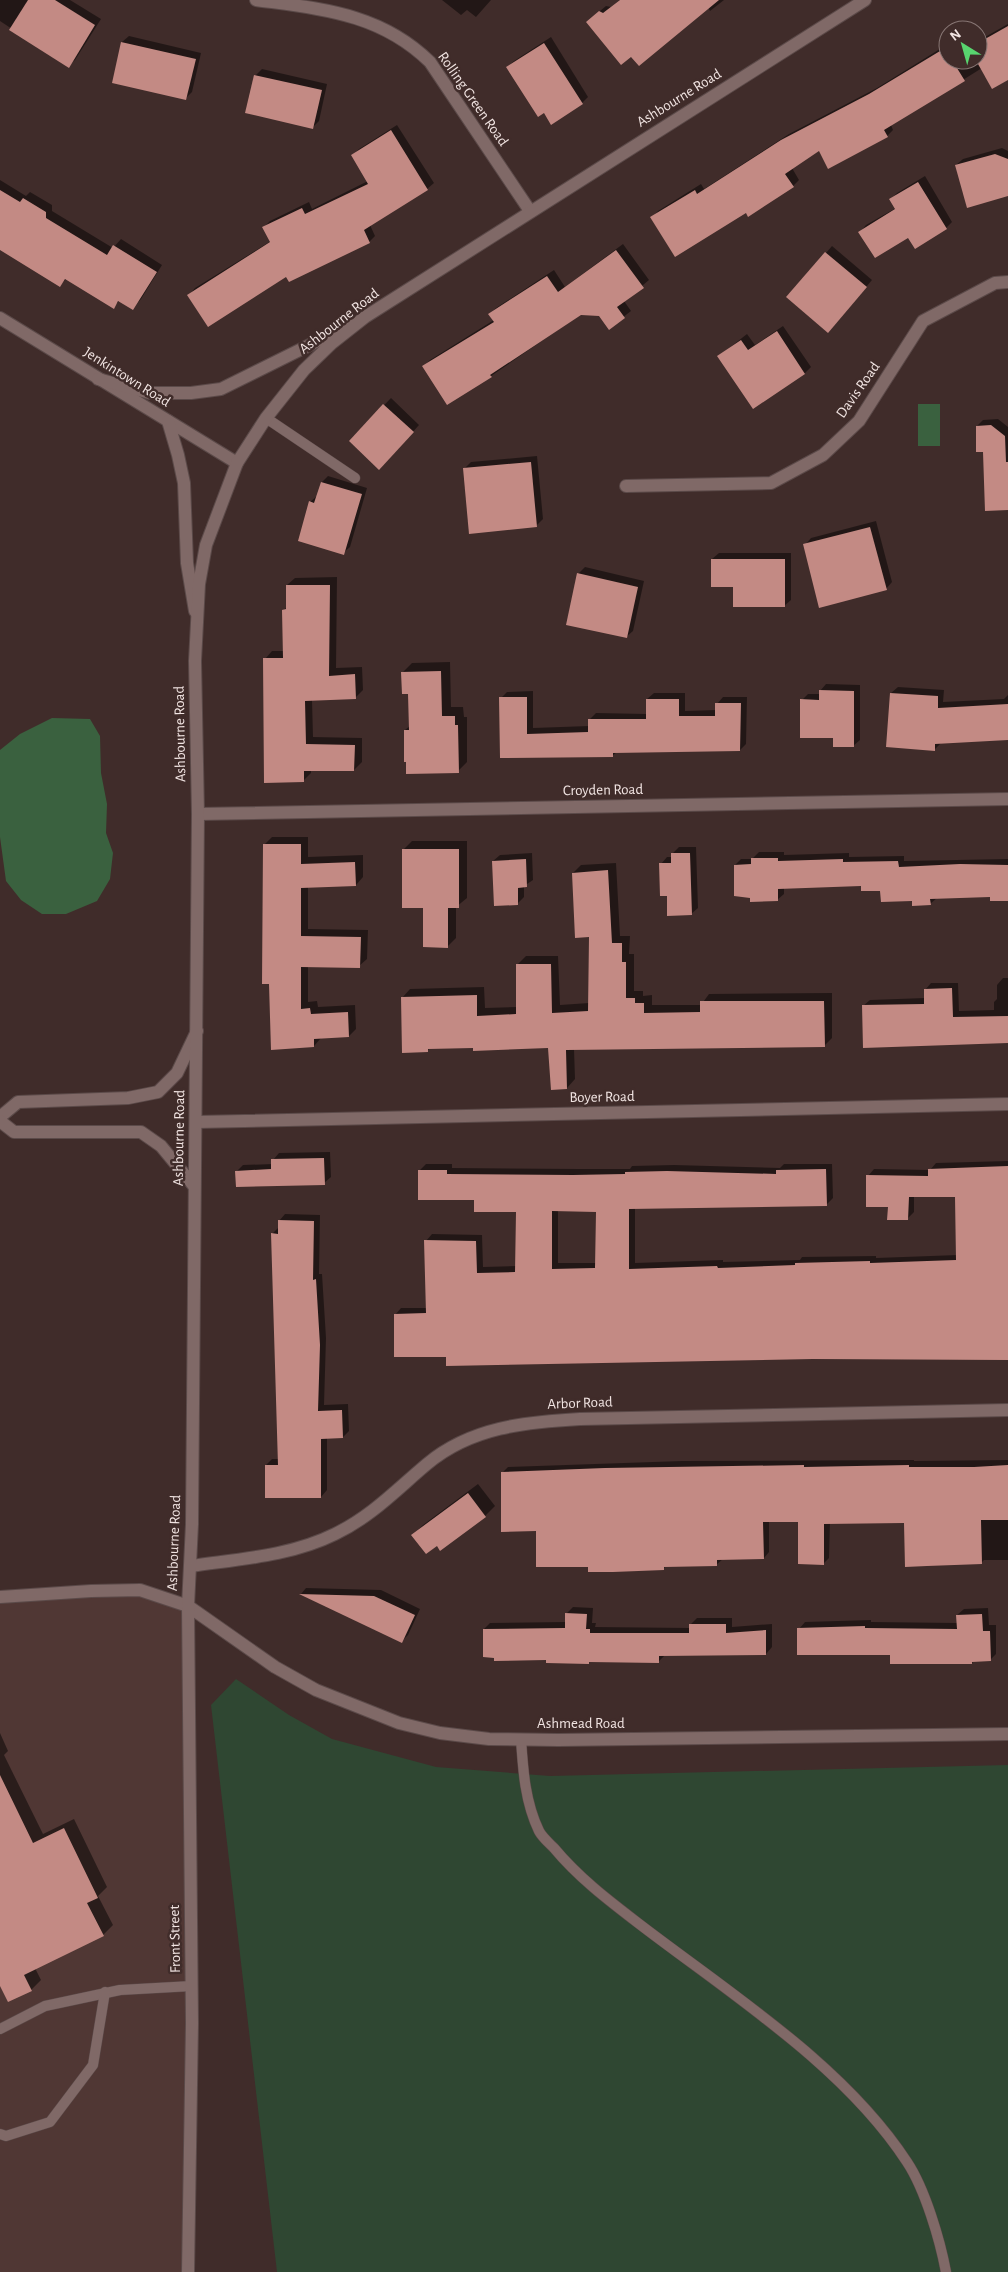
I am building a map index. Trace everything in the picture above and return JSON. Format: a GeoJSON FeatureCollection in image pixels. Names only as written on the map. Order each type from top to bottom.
{"type":"FeatureCollection","features":[{"type":"Feature","properties":{"kind":"street","name":"Rolling Green Road"},"geometry":{"type":"LineString","coordinates":[[256,0],[332,10],[353,16],[414,46],[430,62],[530,211]]}},
{"type":"Feature","properties":{"kind":"street","name":"Ashbourne Road"},"geometry":{"type":"LineString","coordinates":[[0,1597],[92,1590],[140,1590],[188,1606],[191,1566],[197,1030],[198,814],[195,661],[199,584],[206,545],[237,463],[266,418],[304,370],[365,317],[865,0]]}},
{"type":"Feature","properties":{"kind":"street","name":"Davis Road"},"geometry":{"type":"LineString","coordinates":[[626,486],[771,483],[823,455],[859,421],[923,321],[995,283],[1008,282]]}},
{"type":"Feature","properties":{"kind":"street"},"geometry":{"type":"LineString","coordinates":[[98,379],[150,393],[191,393],[221,389],[365,317]]}},
{"type":"Feature","properties":{"kind":"street","name":"Jenkintown Road"},"geometry":{"type":"LineString","coordinates":[[0,318],[237,463]]}},
{"type":"Feature","properties":{"kind":"street"},"geometry":{"type":"LineString","coordinates":[[168,421],[184,483],[187,563],[197,621]]}},
{"type":"Feature","properties":{"kind":"street","name":"Croyden Road"},"geometry":{"type":"LineString","coordinates":[[198,814],[1008,799]]}},
{"type":"Feature","properties":{"kind":"street"},"geometry":{"type":"LineString","coordinates":[[0,1117],[18,1102],[128,1098],[158,1092],[177,1073],[197,1030]]}},
{"type":"Feature","properties":{"kind":"street","name":"Boyer Road"},"geometry":{"type":"LineString","coordinates":[[196,1122],[1008,1104]]}},
{"type":"Feature","properties":{"kind":"street"},"geometry":{"type":"LineString","coordinates":[[0,1121],[14,1132],[141,1132],[161,1146],[194,1186]]}},
{"type":"Feature","properties":{"kind":"street","name":"Arbor Road"},"geometry":{"type":"LineString","coordinates":[[191,1566],[290,1551],[333,1535],[372,1513],[428,1463],[446,1451],[483,1433],[507,1426],[536,1421],[580,1419],[1008,1410]]}},
{"type":"Feature","properties":{"kind":"street","name":"Ashmead Road"},"geometry":{"type":"LineString","coordinates":[[188,1606],[275,1668],[316,1690],[399,1723],[440,1733],[489,1739],[1008,1734]]}},
{"type":"Feature","properties":{"kind":"street","name":"Front Street"},"geometry":{"type":"LineString","coordinates":[[188,1606],[192,1986],[188,2272]]}},
{"type":"Feature","properties":{"kind":"lane"},"geometry":{"type":"LineString","coordinates":[[266,418],[355,478]]}},
{"type":"Feature","properties":{"kind":"lane"},"geometry":{"type":"LineString","coordinates":[[521,1739],[524,1786],[540,1832],[572,1870],[629,1917],[788,2038],[846,2087],[881,2126],[908,2164],[930,2214],[946,2272]]}},
{"type":"Feature","properties":{"kind":"lane"},"geometry":{"type":"LineString","coordinates":[[0,2029],[45,2006],[105,1992],[192,1986]]}},
{"type":"Feature","properties":{"kind":"lane"},"geometry":{"type":"LineString","coordinates":[[0,2134],[6,2136],[50,2122],[93,2065],[105,1992]]}},
{"type":"Feature","properties":{"kind":"shaded area"},"geometry":{"type":"Polygon","coordinates":[[[918,404],[940,404],[940,446],[918,446],[918,404]]]}},
{"type":"Feature","properties":{"kind":"shaded area"},"geometry":{"type":"Polygon","coordinates":[[[52,718],[90,719],[100,736],[101,773],[107,804],[106,833],[113,853],[110,879],[97,901],[66,914],[42,914],[21,900],[6,881],[0,837],[0,750],[20,734],[52,718]]]}},
{"type":"Feature","properties":{"kind":"shaded area"},"geometry":{"type":"Polygon","coordinates":[[[140,1590],[188,1606],[188,2272],[0,2272],[0,1597],[140,1590]]]}},
{"type":"Feature","properties":{"kind":"shaded area"},"geometry":{"type":"Polygon","coordinates":[[[236,1679],[289,1715],[332,1739],[436,1767],[550,1776],[1008,1765],[1008,2272],[277,2272],[211,1705],[236,1679]]]}},
{"type":"Feature","properties":{"kind":"building"},"geometry":{"type":"Polygon","coordinates":[[[28,0],[55,0],[95,25],[69,68],[9,30],[28,0]]]}},
{"type":"Feature","properties":{"kind":"building"},"geometry":{"type":"Polygon","coordinates":[[[620,0],[719,0],[639,66],[631,57],[621,65],[586,22],[599,11],[603,13],[620,0]]]}},
{"type":"Feature","properties":{"kind":"building"},"geometry":{"type":"Polygon","coordinates":[[[1008,26],[1008,80],[992,89],[981,70],[988,70],[988,37],[1008,26]]]}},
{"type":"Feature","properties":{"kind":"building"},"geometry":{"type":"Polygon","coordinates":[[[121,42],[196,59],[186,100],[112,83],[121,42]]]}},
{"type":"Feature","properties":{"kind":"building"},"geometry":{"type":"Polygon","coordinates":[[[544,43],[583,104],[551,125],[544,113],[538,117],[506,67],[544,43]]]}},
{"type":"Feature","properties":{"kind":"building"},"geometry":{"type":"Polygon","coordinates":[[[938,52],[938,70],[958,70],[965,81],[884,130],[888,137],[828,169],[819,151],[785,174],[794,187],[748,217],[746,213],[675,257],[650,217],[695,190],[697,194],[781,140],[869,94],[938,52]]]}},
{"type":"Feature","properties":{"kind":"building"},"geometry":{"type":"Polygon","coordinates":[[[254,75],[322,90],[313,129],[245,113],[254,75]]]}},
{"type":"Feature","properties":{"kind":"building"},"geometry":{"type":"Polygon","coordinates":[[[391,130],[428,190],[364,230],[370,243],[289,282],[286,277],[208,327],[187,295],[270,242],[262,227],[302,208],[305,214],[368,184],[351,155],[391,130]]]}},
{"type":"Feature","properties":{"kind":"building"},"geometry":{"type":"Polygon","coordinates":[[[995,154],[1008,159],[1008,196],[967,208],[955,165],[995,154]]]}},
{"type":"Feature","properties":{"kind":"building"},"geometry":{"type":"Polygon","coordinates":[[[918,182],[947,229],[915,249],[908,238],[875,258],[858,232],[895,209],[889,199],[918,182]]]}},
{"type":"Feature","properties":{"kind":"building"},"geometry":{"type":"Polygon","coordinates":[[[0,190],[20,202],[23,198],[46,212],[46,218],[107,255],[113,245],[157,272],[133,310],[118,301],[114,309],[65,279],[60,287],[0,250],[0,190]]]}},
{"type":"Feature","properties":{"kind":"building"},"geometry":{"type":"Polygon","coordinates":[[[616,250],[644,288],[617,307],[625,318],[609,330],[599,316],[581,315],[490,375],[492,377],[447,405],[422,366],[494,322],[488,314],[547,276],[558,292],[616,250]]]}},
{"type":"Feature","properties":{"kind":"building"},"geometry":{"type":"Polygon","coordinates":[[[825,252],[867,287],[828,333],[786,297],[825,252]]]}},
{"type":"Feature","properties":{"kind":"building"},"geometry":{"type":"Polygon","coordinates":[[[777,331],[805,374],[753,409],[717,356],[741,340],[748,350],[777,331]]]}},
{"type":"Feature","properties":{"kind":"building"},"geometry":{"type":"Polygon","coordinates":[[[383,404],[414,432],[379,470],[349,441],[383,404]]]}},
{"type":"Feature","properties":{"kind":"building"},"geometry":{"type":"Polygon","coordinates":[[[991,425],[1005,436],[1006,462],[1008,462],[1008,510],[985,511],[983,452],[976,452],[976,426],[991,425]]]}},
{"type":"Feature","properties":{"kind":"building"},"geometry":{"type":"Polygon","coordinates":[[[531,462],[537,527],[469,534],[463,468],[531,462]]]}},
{"type":"Feature","properties":{"kind":"building"},"geometry":{"type":"Polygon","coordinates":[[[321,482],[362,494],[344,555],[298,541],[309,501],[314,503],[321,482]]]}},
{"type":"Feature","properties":{"kind":"building"},"geometry":{"type":"Polygon","coordinates":[[[870,527],[887,590],[819,608],[803,544],[870,527]]]}},
{"type":"Feature","properties":{"kind":"building"},"geometry":{"type":"Polygon","coordinates":[[[711,559],[785,559],[785,607],[733,607],[733,587],[711,587],[711,559]]]}},
{"type":"Feature","properties":{"kind":"building"},"geometry":{"type":"Polygon","coordinates":[[[577,573],[638,587],[627,638],[566,625],[577,573]]]}},
{"type":"Feature","properties":{"kind":"building"},"geometry":{"type":"Polygon","coordinates":[[[286,585],[330,585],[329,676],[355,674],[356,699],[305,701],[306,744],[355,745],[354,771],[304,771],[304,782],[264,783],[263,658],[283,658],[282,610],[286,609],[286,585]]]}},
{"type":"Feature","properties":{"kind":"building"},"geometry":{"type":"Polygon","coordinates":[[[441,671],[442,716],[455,716],[455,725],[458,725],[459,773],[406,774],[404,730],[409,730],[408,694],[402,694],[401,672],[441,671]]]}},
{"type":"Feature","properties":{"kind":"building"},"geometry":{"type":"Polygon","coordinates":[[[819,690],[854,691],[854,747],[833,747],[833,738],[800,738],[800,699],[819,700],[819,690]]]}},
{"type":"Feature","properties":{"kind":"building"},"geometry":{"type":"Polygon","coordinates":[[[890,693],[938,696],[938,708],[1008,704],[1008,740],[935,744],[935,751],[886,747],[890,693]]]}},
{"type":"Feature","properties":{"kind":"building"},"geometry":{"type":"Polygon","coordinates":[[[499,697],[527,697],[527,734],[588,732],[588,719],[646,719],[646,699],[679,699],[679,716],[715,716],[715,703],[741,703],[740,751],[613,753],[613,757],[500,758],[499,697]]]}},
{"type":"Feature","properties":{"kind":"building"},"geometry":{"type":"Polygon","coordinates":[[[263,844],[301,844],[301,864],[355,862],[356,886],[301,888],[301,936],[361,937],[360,968],[301,967],[301,1009],[310,1008],[311,1014],[348,1012],[349,1037],[314,1039],[314,1047],[271,1050],[269,984],[262,984],[263,844]]]}},
{"type":"Feature","properties":{"kind":"building"},"geometry":{"type":"Polygon","coordinates":[[[402,849],[459,849],[459,908],[448,908],[448,948],[423,947],[423,908],[402,908],[402,849]]]}},
{"type":"Feature","properties":{"kind":"building"},"geometry":{"type":"Polygon","coordinates":[[[671,853],[690,853],[692,915],[667,916],[667,896],[660,896],[659,863],[671,863],[671,853]]]}},
{"type":"Feature","properties":{"kind":"building"},"geometry":{"type":"Polygon","coordinates":[[[751,858],[778,858],[778,861],[843,859],[843,862],[898,861],[899,867],[960,864],[1008,865],[1008,901],[990,901],[990,897],[930,899],[931,905],[912,906],[912,901],[881,902],[880,891],[861,891],[861,886],[778,889],[778,901],[750,902],[750,898],[734,896],[734,865],[751,864],[751,858]]]}},
{"type":"Feature","properties":{"kind":"building"},"geometry":{"type":"Polygon","coordinates":[[[526,859],[527,887],[518,888],[518,905],[494,906],[492,861],[526,859]]]}},
{"type":"Feature","properties":{"kind":"building"},"geometry":{"type":"Polygon","coordinates":[[[608,870],[612,943],[622,943],[622,962],[626,962],[626,998],[635,998],[635,1003],[644,1003],[644,1013],[700,1012],[700,1001],[824,1001],[825,1047],[566,1050],[567,1089],[551,1090],[548,1048],[473,1051],[473,1048],[428,1049],[428,1052],[402,1053],[401,997],[477,995],[477,1016],[516,1014],[516,964],[551,964],[552,1013],[588,1011],[589,937],[575,938],[572,873],[608,870]]]}},
{"type":"Feature","properties":{"kind":"building"},"geometry":{"type":"Polygon","coordinates":[[[952,988],[953,1017],[1008,1016],[1008,1043],[863,1048],[862,1005],[924,1004],[924,989],[952,988]]]}},
{"type":"Feature","properties":{"kind":"building"},"geometry":{"type":"Polygon","coordinates":[[[324,1158],[325,1185],[236,1187],[235,1171],[271,1169],[271,1159],[324,1158]]]}},
{"type":"Feature","properties":{"kind":"building"},"geometry":{"type":"Polygon","coordinates":[[[1008,1166],[1008,1360],[813,1359],[446,1366],[446,1357],[394,1357],[394,1314],[426,1313],[424,1240],[476,1241],[477,1273],[515,1272],[516,1212],[474,1212],[474,1200],[418,1200],[418,1170],[447,1170],[447,1174],[573,1175],[667,1171],[776,1174],[776,1170],[826,1169],[827,1206],[629,1209],[629,1269],[956,1260],[955,1197],[909,1197],[908,1220],[887,1220],[888,1207],[866,1207],[866,1175],[928,1176],[928,1169],[1008,1166]],[[552,1211],[552,1269],[595,1268],[596,1212],[552,1211]]]}},
{"type":"Feature","properties":{"kind":"building"},"geometry":{"type":"Polygon","coordinates":[[[278,1220],[314,1221],[313,1280],[316,1279],[320,1345],[318,1411],[342,1410],[343,1438],[321,1439],[321,1498],[265,1498],[265,1465],[278,1465],[271,1233],[278,1234],[278,1220]]]}},
{"type":"Feature","properties":{"kind":"building"},"geometry":{"type":"Polygon","coordinates":[[[804,1465],[804,1467],[909,1465],[909,1467],[974,1467],[1008,1465],[1008,1520],[981,1520],[982,1564],[905,1567],[904,1523],[824,1524],[824,1565],[798,1564],[798,1522],[763,1522],[764,1559],[717,1560],[717,1566],[664,1567],[664,1570],[613,1572],[588,1572],[588,1567],[536,1567],[536,1531],[501,1532],[501,1472],[605,1468],[804,1465]]]}},
{"type":"Feature","properties":{"kind":"building"},"geometry":{"type":"Polygon","coordinates":[[[468,1493],[486,1517],[440,1551],[437,1546],[426,1554],[411,1535],[468,1493]]]}},
{"type":"Feature","properties":{"kind":"building"},"geometry":{"type":"Polygon","coordinates":[[[299,1594],[374,1596],[415,1615],[402,1643],[299,1594]]]}},
{"type":"Feature","properties":{"kind":"building"},"geometry":{"type":"Polygon","coordinates":[[[565,1613],[587,1614],[586,1629],[590,1629],[590,1633],[689,1633],[689,1624],[726,1624],[726,1633],[766,1630],[766,1655],[659,1656],[659,1663],[589,1662],[589,1664],[546,1663],[546,1660],[494,1661],[494,1658],[483,1657],[483,1629],[565,1628],[565,1613]]]}},
{"type":"Feature","properties":{"kind":"building"},"geometry":{"type":"Polygon","coordinates":[[[982,1614],[983,1631],[990,1631],[991,1661],[972,1662],[972,1664],[890,1664],[890,1655],[797,1655],[797,1628],[865,1626],[865,1628],[957,1629],[956,1615],[982,1614]]]}},
{"type":"Feature","properties":{"kind":"building"},"geometry":{"type":"Polygon","coordinates":[[[0,1775],[33,1843],[64,1828],[98,1898],[87,1903],[104,1936],[24,1975],[32,1991],[8,2002],[0,1986],[0,1775]]]}}]}
